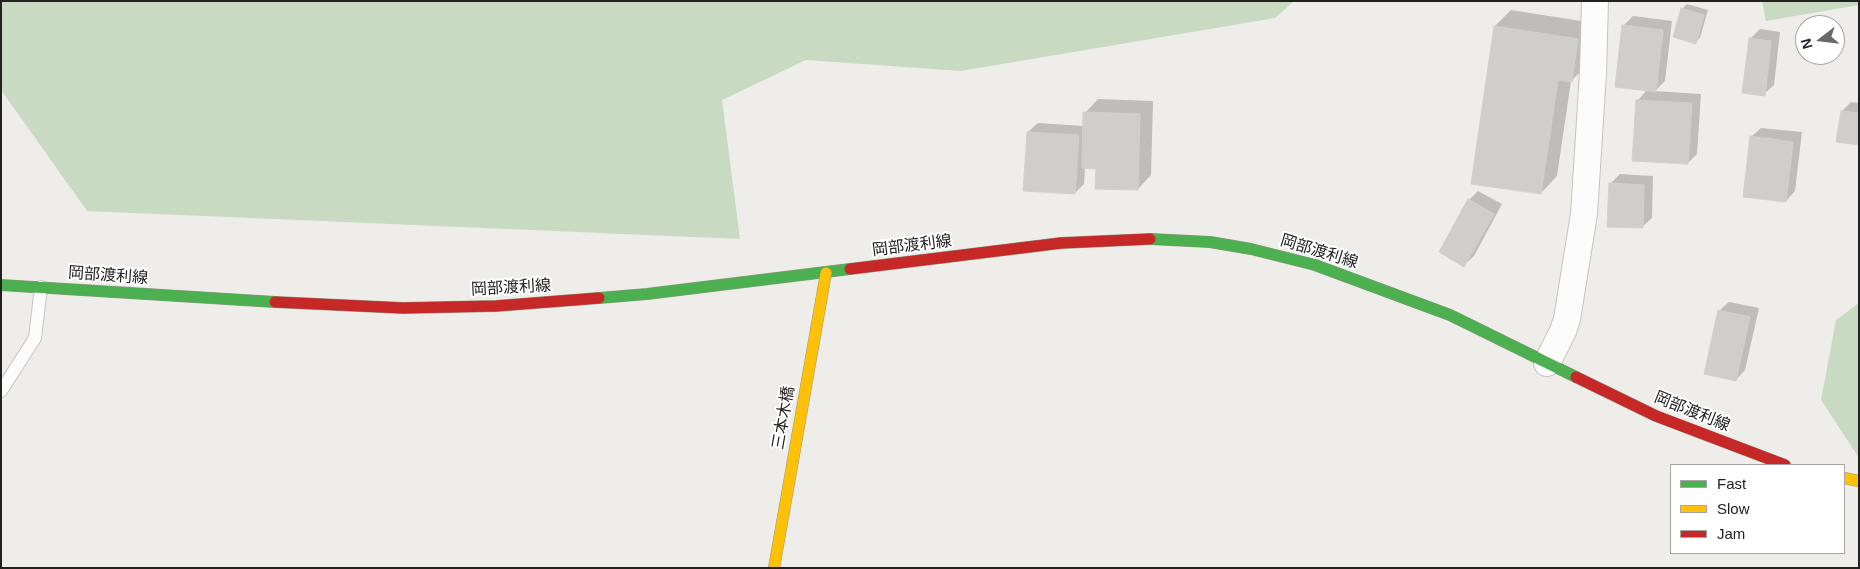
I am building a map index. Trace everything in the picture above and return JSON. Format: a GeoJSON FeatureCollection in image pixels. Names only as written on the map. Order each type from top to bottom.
{"type":"FeatureCollection","features":[{"type":"Feature","properties":{"kind":"main road","name":"岡部渡利線"},"geometry":{"type":"LineString","coordinates":[[1,285],[245,301],[403,308],[545,303],[647,294],[1061,243],[1148,239],[1210,242],[1251,249],[1315,265],[1450,315],[1656,416],[1782,464]]}},
{"type":"Feature","properties":{"kind":"main road","name":"三本木橋"},"geometry":{"type":"LineString","coordinates":[[774,568],[826,273]]}},
{"type":"Feature","properties":{"kind":"main road"},"geometry":{"type":"LineString","coordinates":[[1845,478],[1859,481]]}},
{"type":"Feature","properties":{"kind":"street"},"geometry":{"type":"LineString","coordinates":[[1547,363],[1567,319],[1584,214],[1593,73],[1595,1]]}},
{"type":"Feature","properties":{"kind":"lane"},"geometry":{"type":"LineString","coordinates":[[1,391],[35,338],[41,287]]}},
{"type":"Feature","properties":{"kind":"green space"},"geometry":{"type":"Polygon","coordinates":[[[1,1],[1294,1],[1275,18],[961,71],[806,60],[722,100],[740,239],[87,211],[1,90],[1,1]]]}},
{"type":"Feature","properties":{"kind":"green space"},"geometry":{"type":"Polygon","coordinates":[[[1762,1],[1859,1],[1859,5],[1766,21],[1762,1]]]}},
{"type":"Feature","properties":{"kind":"green space"},"geometry":{"type":"Polygon","coordinates":[[[1859,303],[1859,458],[1821,400],[1836,320],[1859,303]]]}},
{"type":"Feature","properties":{"kind":"building"},"geometry":{"type":"Polygon","coordinates":[[[1681,8],[1704,15],[1696,44],[1673,37],[1681,8]]]}},
{"type":"Feature","properties":{"kind":"building"},"geometry":{"type":"Polygon","coordinates":[[[1622,25],[1663,30],[1656,92],[1615,87],[1622,25]]]}},
{"type":"Feature","properties":{"kind":"building"},"geometry":{"type":"Polygon","coordinates":[[[1494,26],[1578,39],[1572,82],[1558,80],[1541,194],[1471,184],[1494,26]]]}},
{"type":"Feature","properties":{"kind":"building"},"geometry":{"type":"Polygon","coordinates":[[[1749,38],[1771,41],[1765,96],[1742,93],[1749,38]]]}},
{"type":"Feature","properties":{"kind":"building"},"geometry":{"type":"Polygon","coordinates":[[[1636,100],[1692,103],[1688,164],[1632,161],[1636,100]]]}},
{"type":"Feature","properties":{"kind":"building"},"geometry":{"type":"Polygon","coordinates":[[[1841,111],[1859,113],[1859,145],[1836,142],[1841,111]]]}},
{"type":"Feature","properties":{"kind":"building"},"geometry":{"type":"Polygon","coordinates":[[[1083,112],[1140,114],[1138,190],[1095,189],[1096,169],[1082,168],[1083,112]]]}},
{"type":"Feature","properties":{"kind":"building"},"geometry":{"type":"Polygon","coordinates":[[[1027,132],[1079,135],[1075,194],[1023,191],[1027,132]]]}},
{"type":"Feature","properties":{"kind":"building"},"geometry":{"type":"Polygon","coordinates":[[[1750,136],[1793,142],[1786,202],[1743,197],[1750,136]]]}},
{"type":"Feature","properties":{"kind":"building"},"geometry":{"type":"Polygon","coordinates":[[[1609,183],[1644,185],[1643,228],[1607,227],[1609,183]]]}},
{"type":"Feature","properties":{"kind":"building"},"geometry":{"type":"Polygon","coordinates":[[[1468,199],[1494,214],[1464,267],[1439,252],[1468,199]]]}},
{"type":"Feature","properties":{"kind":"building"},"geometry":{"type":"Polygon","coordinates":[[[1718,310],[1750,317],[1736,381],[1704,374],[1718,310]]]}},
{"type":"Feature","properties":{"kind":"traffic: fast"},"geometry":{"type":"LineString","coordinates":[[1150,239],[1210,242],[1251,249],[1315,265],[1450,315],[1576,377]]}},
{"type":"Feature","properties":{"kind":"traffic: fast"},"geometry":{"type":"LineString","coordinates":[[599,298],[647,294],[850,269]]}},
{"type":"Feature","properties":{"kind":"traffic: fast"},"geometry":{"type":"LineString","coordinates":[[1,285],[275,302]]}},
{"type":"Feature","properties":{"kind":"traffic: slow"},"geometry":{"type":"LineString","coordinates":[[774,568],[826,273]]}},
{"type":"Feature","properties":{"kind":"traffic: slow"},"geometry":{"type":"LineString","coordinates":[[1845,478],[1859,481]]}},
{"type":"Feature","properties":{"kind":"traffic: jam"},"geometry":{"type":"LineString","coordinates":[[850,269],[1061,243],[1150,239]]}},
{"type":"Feature","properties":{"kind":"traffic: jam"},"geometry":{"type":"LineString","coordinates":[[275,302],[403,308],[496,306],[599,298]]}},
{"type":"Feature","properties":{"kind":"traffic: jam"},"geometry":{"type":"LineString","coordinates":[[1576,377],[1656,416],[1782,464]]}}]}
